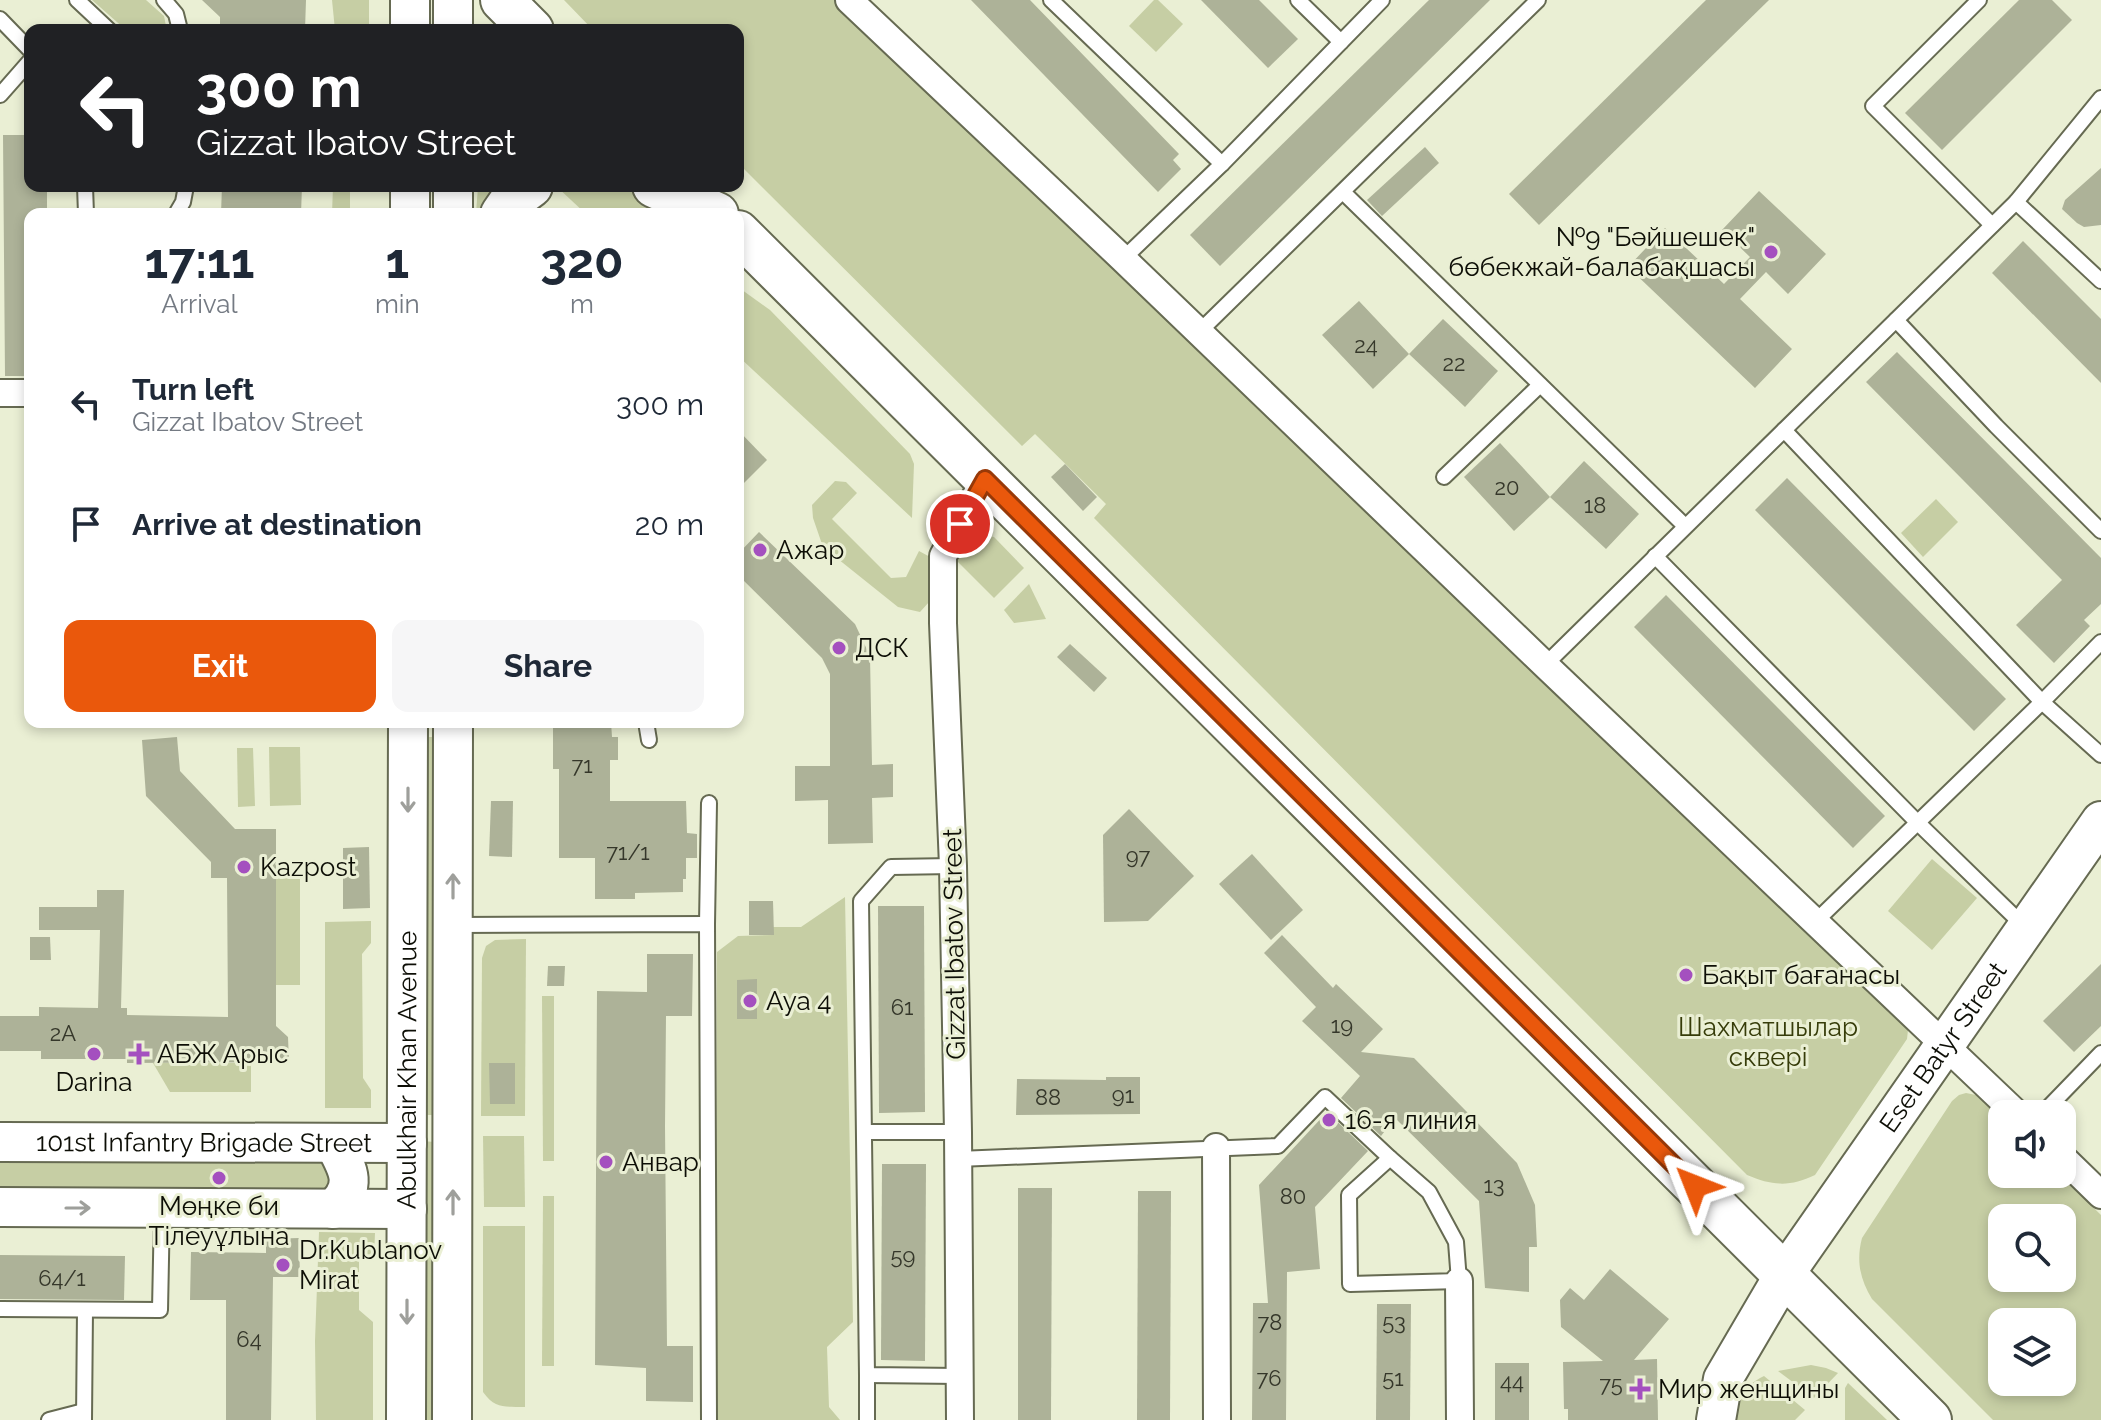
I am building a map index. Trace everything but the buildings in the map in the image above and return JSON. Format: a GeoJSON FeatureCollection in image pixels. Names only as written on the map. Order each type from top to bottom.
{"type":"FeatureCollection","features":[{"type":"Feature","properties":{"kind":"main road"},"geometry":{"type":"LineString","coordinates":[[502,0],[526,24]]}},
{"type":"Feature","properties":{"kind":"main road"},"geometry":{"type":"LineString","coordinates":[[506,208],[523,192]]}},
{"type":"Feature","properties":{"kind":"main road"},"geometry":{"type":"LineString","coordinates":[[668,192],[704,208]]}},
{"type":"Feature","properties":{"kind":"main road"},"geometry":{"type":"LineString","coordinates":[[697,192],[712,208]]}},
{"type":"Feature","properties":{"kind":"main road"},"geometry":{"type":"LineString","coordinates":[[744,238],[1930,1420]]}},
{"type":"Feature","properties":{"kind":"street"},"geometry":{"type":"LineString","coordinates":[[410,0],[410,24]]}},
{"type":"Feature","properties":{"kind":"street"},"geometry":{"type":"LineString","coordinates":[[453,0],[453,24]]}},
{"type":"Feature","properties":{"kind":"street"},"geometry":{"type":"LineString","coordinates":[[849,0],[2003,1100]]}},
{"type":"Feature","properties":{"kind":"street"},"geometry":{"type":"LineString","coordinates":[[0,393],[24,393]]}},
{"type":"Feature","properties":{"kind":"street","name":"Gizzat Ibatov Street"},"geometry":{"type":"LineString","coordinates":[[960,1420],[953,866],[943,556],[985,479]]}},
{"type":"Feature","properties":{"kind":"street","name":"Abulkhair Khan Avenue"},"geometry":{"type":"LineString","coordinates":[[406,1420],[408,728]]}},
{"type":"Feature","properties":{"kind":"street","name":"Abulkhair Khan Avenue"},"geometry":{"type":"LineString","coordinates":[[452,1420],[453,728]]}},
{"type":"Feature","properties":{"kind":"street","name":"Eset Batyr Street"},"geometry":{"type":"LineString","coordinates":[[1716,1420],[1723,1379],[1784,1275],[2101,821]]}},
{"type":"Feature","properties":{"kind":"street","name":"101st Infantry Brigade Street"},"geometry":{"type":"LineString","coordinates":[[0,1142],[407,1143]]}},
{"type":"Feature","properties":{"kind":"street"},"geometry":{"type":"LineString","coordinates":[[333,1209],[344,1200],[350,1179],[334,1143]]}},
{"type":"Feature","properties":{"kind":"street"},"geometry":{"type":"LineString","coordinates":[[1216,1147],[1217,1420]]}},
{"type":"Feature","properties":{"kind":"street"},"geometry":{"type":"LineString","coordinates":[[2076,1171],[2101,1195]]}},
{"type":"Feature","properties":{"kind":"street"},"geometry":{"type":"LineString","coordinates":[[0,1207],[407,1209]]}},
{"type":"Feature","properties":{"kind":"street"},"geometry":{"type":"LineString","coordinates":[[1459,1281],[1460,1420]]}},
{"type":"Feature","properties":{"kind":"lane"},"geometry":{"type":"LineString","coordinates":[[77,0],[103,24]]}},
{"type":"Feature","properties":{"kind":"lane"},"geometry":{"type":"LineString","coordinates":[[164,0],[176,14],[178,24]]}},
{"type":"Feature","properties":{"kind":"lane"},"geometry":{"type":"LineString","coordinates":[[1051,0],[1222,164]]}},
{"type":"Feature","properties":{"kind":"lane"},"geometry":{"type":"LineString","coordinates":[[1298,0],[1341,42]]}},
{"type":"Feature","properties":{"kind":"lane"},"geometry":{"type":"LineString","coordinates":[[1123,259],[1222,164],[1382,0]]}},
{"type":"Feature","properties":{"kind":"lane"},"geometry":{"type":"LineString","coordinates":[[1199,332],[1538,0]]}},
{"type":"Feature","properties":{"kind":"lane"},"geometry":{"type":"LineString","coordinates":[[1979,0],[1873,106],[1992,225]]}},
{"type":"Feature","properties":{"kind":"lane"},"geometry":{"type":"LineString","coordinates":[[0,19],[24,44]]}},
{"type":"Feature","properties":{"kind":"lane"},"geometry":{"type":"LineString","coordinates":[[0,95],[24,68]]}},
{"type":"Feature","properties":{"kind":"lane"},"geometry":{"type":"LineString","coordinates":[[1545,665],[2016,202],[2101,98]]}},
{"type":"Feature","properties":{"kind":"lane"},"geometry":{"type":"LineString","coordinates":[[1343,192],[1685,526]]}},
{"type":"Feature","properties":{"kind":"lane"},"geometry":{"type":"LineString","coordinates":[[2016,202],[2101,281]]}},
{"type":"Feature","properties":{"kind":"lane"},"geometry":{"type":"LineString","coordinates":[[1896,320],[2101,531]]}},
{"type":"Feature","properties":{"kind":"lane"},"geometry":{"type":"LineString","coordinates":[[1444,477],[1540,385]]}},
{"type":"Feature","properties":{"kind":"lane"},"geometry":{"type":"LineString","coordinates":[[1784,430],[2042,702],[2101,755]]}},
{"type":"Feature","properties":{"kind":"lane"},"geometry":{"type":"LineString","coordinates":[[1655,556],[2026,928]]}},
{"type":"Feature","properties":{"kind":"lane"},"geometry":{"type":"LineString","coordinates":[[1815,922],[2101,642]]}},
{"type":"Feature","properties":{"kind":"lane"},"geometry":{"type":"LineString","coordinates":[[647,728],[649,740]]}},
{"type":"Feature","properties":{"kind":"lane"},"geometry":{"type":"LineString","coordinates":[[709,803],[709,1420]]}},
{"type":"Feature","properties":{"kind":"lane"},"geometry":{"type":"LineString","coordinates":[[867,1420],[861,901],[891,867],[953,866]]}},
{"type":"Feature","properties":{"kind":"lane"},"geometry":{"type":"LineString","coordinates":[[453,925],[707,924]]}},
{"type":"Feature","properties":{"kind":"lane"},"geometry":{"type":"LineString","coordinates":[[2056,1100],[2101,1053]]}},
{"type":"Feature","properties":{"kind":"lane"},"geometry":{"type":"LineString","coordinates":[[958,1159],[1278,1146],[1325,1097],[1429,1192],[1456,1242],[1459,1281],[1350,1284],[1349,1195],[1390,1158]]}},
{"type":"Feature","properties":{"kind":"lane"},"geometry":{"type":"LineString","coordinates":[[864,1132],[958,1132]]}},
{"type":"Feature","properties":{"kind":"lane"},"geometry":{"type":"LineString","coordinates":[[0,1309],[160,1310],[162,1208]]}},
{"type":"Feature","properties":{"kind":"lane"},"geometry":{"type":"LineString","coordinates":[[49,1420],[84,1416],[85,1310]]}},
{"type":"Feature","properties":{"kind":"lane"},"geometry":{"type":"LineString","coordinates":[[867,1375],[960,1376]]}},
{"type":"Feature","properties":{"kind":"green space"},"geometry":{"type":"Polygon","coordinates":[[[92,0],[146,0],[164,16],[166,24],[119,24],[92,0]]]}},
{"type":"Feature","properties":{"kind":"green space"},"geometry":{"type":"Polygon","coordinates":[[[332,0],[369,0],[369,24],[334,24],[332,0]]]}},
{"type":"Feature","properties":{"kind":"green space","name":"Шахматшылар сквері"},"geometry":{"type":"Polygon","coordinates":[[[564,0],[834,0],[1905,1022],[1907,1039],[1815,1175],[1781,1184],[1747,1175],[1094,518],[1106,504],[1035,434],[1022,446],[744,169],[744,24],[587,24],[564,0]]]}},
{"type":"Feature","properties":{"kind":"green space"},"geometry":{"type":"Polygon","coordinates":[[[1154,0],[1158,0],[1183,24],[1156,52],[1129,26],[1154,0]]]}},
{"type":"Feature","properties":{"kind":"green space"},"geometry":{"type":"Polygon","coordinates":[[[333,192],[350,192],[350,208],[332,208],[333,192]]]}},
{"type":"Feature","properties":{"kind":"green space"},"geometry":{"type":"Polygon","coordinates":[[[478,192],[507,192],[495,208],[476,208],[478,192]]]}},
{"type":"Feature","properties":{"kind":"green space"},"geometry":{"type":"Polygon","coordinates":[[[562,192],[634,192],[649,208],[580,208],[562,192]]]}},
{"type":"Feature","properties":{"kind":"green space"},"geometry":{"type":"Polygon","coordinates":[[[744,291],[770,310],[910,454],[914,464],[912,518],[744,362],[744,291]]]}},
{"type":"Feature","properties":{"kind":"green space"},"geometry":{"type":"Polygon","coordinates":[[[835,481],[846,482],[857,493],[832,519],[891,578],[906,577],[919,551],[932,558],[929,602],[920,612],[898,607],[823,547],[812,505],[835,481]]]}},
{"type":"Feature","properties":{"kind":"green space"},"geometry":{"type":"Polygon","coordinates":[[[1936,499],[1958,522],[1923,557],[1901,533],[1936,499]]]}},
{"type":"Feature","properties":{"kind":"green space"},"geometry":{"type":"Polygon","coordinates":[[[977,533],[994,537],[1024,568],[994,598],[958,562],[963,544],[977,533]]]}},
{"type":"Feature","properties":{"kind":"green space"},"geometry":{"type":"Polygon","coordinates":[[[1029,584],[1046,619],[1014,623],[1004,610],[1029,584]]]}},
{"type":"Feature","properties":{"kind":"green space"},"geometry":{"type":"Polygon","coordinates":[[[423,737],[434,737],[432,1115],[421,1115],[423,737]]]}},
{"type":"Feature","properties":{"kind":"green space"},"geometry":{"type":"Polygon","coordinates":[[[269,747],[300,747],[301,805],[270,806],[269,747]]]}},
{"type":"Feature","properties":{"kind":"green space"},"geometry":{"type":"Polygon","coordinates":[[[237,748],[253,748],[255,806],[238,807],[237,748]]]}},
{"type":"Feature","properties":{"kind":"green space"},"geometry":{"type":"Polygon","coordinates":[[[1932,859],[1977,898],[1932,950],[1888,911],[1932,859]]]}},
{"type":"Feature","properties":{"kind":"green space"},"geometry":{"type":"Polygon","coordinates":[[[276,872],[300,872],[300,985],[276,985],[276,872]]]}},
{"type":"Feature","properties":{"kind":"green space"},"geometry":{"type":"Polygon","coordinates":[[[845,897],[853,1322],[827,1347],[829,1407],[840,1420],[716,1420],[717,952],[738,936],[773,935],[773,927],[801,927],[845,897]]]}},
{"type":"Feature","properties":{"kind":"green space"},"geometry":{"type":"Polygon","coordinates":[[[371,921],[371,943],[362,954],[363,1078],[371,1090],[371,1108],[325,1108],[325,922],[371,921]]]}},
{"type":"Feature","properties":{"kind":"green space"},"geometry":{"type":"Polygon","coordinates":[[[526,939],[525,1116],[481,1116],[482,958],[486,946],[495,940],[526,939]]]}},
{"type":"Feature","properties":{"kind":"green space"},"geometry":{"type":"Polygon","coordinates":[[[542,996],[554,996],[554,1161],[543,1161],[542,996]]]}},
{"type":"Feature","properties":{"kind":"green space"},"geometry":{"type":"Polygon","coordinates":[[[153,1063],[251,1063],[251,1092],[170,1092],[153,1063]]]}},
{"type":"Feature","properties":{"kind":"green space"},"geometry":{"type":"Polygon","coordinates":[[[1966,1093],[1976,1095],[1988,1106],[1988,1188],[2073,1188],[2101,1215],[2101,1420],[1993,1420],[1872,1299],[1860,1270],[1862,1238],[1952,1101],[1966,1093]]]}},
{"type":"Feature","properties":{"kind":"green space"},"geometry":{"type":"Polygon","coordinates":[[[483,1136],[524,1136],[525,1207],[484,1207],[483,1136]]]}},
{"type":"Feature","properties":{"kind":"green space"},"geometry":{"type":"Polygon","coordinates":[[[423,1141],[434,1142],[433,1420],[422,1420],[423,1141]]]}},
{"type":"Feature","properties":{"kind":"green space"},"geometry":{"type":"Polygon","coordinates":[[[0,1155],[327,1159],[332,1195],[0,1196],[0,1155]]]}},
{"type":"Feature","properties":{"kind":"green space"},"geometry":{"type":"Polygon","coordinates":[[[543,1196],[554,1196],[554,1366],[542,1366],[543,1196]]]}},
{"type":"Feature","properties":{"kind":"green space"},"geometry":{"type":"Polygon","coordinates":[[[483,1226],[525,1226],[525,1407],[497,1404],[483,1392],[483,1226]]]}},
{"type":"Feature","properties":{"kind":"green space"},"geometry":{"type":"Polygon","coordinates":[[[319,1232],[375,1233],[374,1256],[359,1256],[359,1310],[373,1322],[373,1420],[316,1420],[319,1232]]]}},
{"type":"Feature","properties":{"kind":"green space"},"geometry":{"type":"Polygon","coordinates":[[[1811,1365],[1838,1373],[1814,1398],[1778,1371],[1811,1365]]]}},
{"type":"Feature","properties":{"kind":"green space"},"geometry":{"type":"Polygon","coordinates":[[[1764,1376],[1805,1410],[1795,1420],[1726,1420],[1741,1394],[1764,1376]]]}},
{"type":"Feature","properties":{"kind":"green space"},"geometry":{"type":"Polygon","coordinates":[[[1848,1383],[1887,1420],[1845,1420],[1845,1388],[1848,1383]]]}},
{"type":"Feature","properties":{"kind":"place","name":"№9 \"Бәйшешек\" бөбекжай-балабақшасы"},"geometry":{"type":"Point","coordinates":[1771,252]}},
{"type":"Feature","properties":{"kind":"place","name":"Ажар"},"geometry":{"type":"Point","coordinates":[760,550]}},
{"type":"Feature","properties":{"kind":"place","name":"ДСК"},"geometry":{"type":"Point","coordinates":[839,648]}},
{"type":"Feature","properties":{"kind":"place","name":"Kazpost"},"geometry":{"type":"Point","coordinates":[244,867]}},
{"type":"Feature","properties":{"kind":"place","name":"Бақыт бағанасы"},"geometry":{"type":"Point","coordinates":[1686,975]}},
{"type":"Feature","properties":{"kind":"place","name":"Aya 4"},"geometry":{"type":"Point","coordinates":[750,1001]}},
{"type":"Feature","properties":{"kind":"place","name":"Darina"},"geometry":{"type":"Point","coordinates":[94,1054]}},
{"type":"Feature","properties":{"kind":"place","name":"АБЖ Арыс"},"geometry":{"type":"Point","coordinates":[139,1054]}},
{"type":"Feature","properties":{"kind":"place","name":"16-я линия"},"geometry":{"type":"Point","coordinates":[1329,1120]}},
{"type":"Feature","properties":{"kind":"place","name":"Анвар"},"geometry":{"type":"Point","coordinates":[606,1162]}},
{"type":"Feature","properties":{"kind":"place","name":"Мөңке би Тілеуұлына"},"geometry":{"type":"Point","coordinates":[219,1178]}},
{"type":"Feature","properties":{"kind":"place","name":"Dr.Kublanov Mirat"},"geometry":{"type":"Point","coordinates":[283,1265]}},
{"type":"Feature","properties":{"kind":"place","name":"Мир женщины"},"geometry":{"type":"Point","coordinates":[1640,1389]}},
{"type":"Feature","properties":{"kind":"route"},"geometry":{"type":"LineString","coordinates":[[960,524],[985,479],[1695,1186]]}}]}
